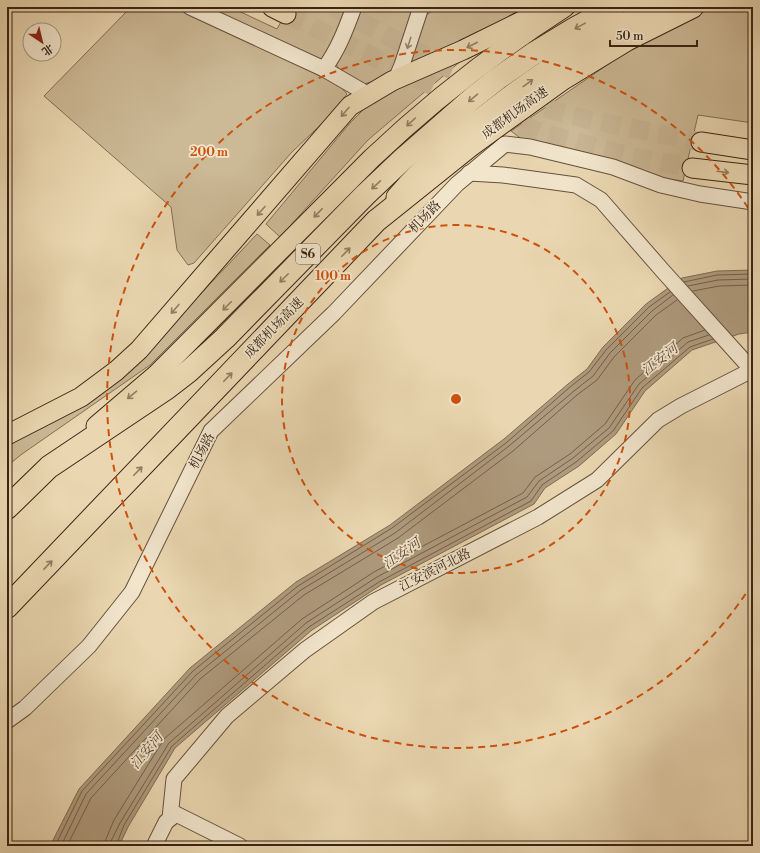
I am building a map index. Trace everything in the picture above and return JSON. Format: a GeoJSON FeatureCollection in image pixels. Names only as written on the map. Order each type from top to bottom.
{"type":"FeatureCollection","features":[{"type":"Feature","properties":{"kind":"highway","name":"成都机场高速"},"geometry":{"type":"LineString","coordinates":[[7,607],[376,221],[472,144],[562,79],[626,40],[692,7]]}},
{"type":"Feature","properties":{"kind":"highway","name":"S6"},"geometry":{"type":"LineString","coordinates":[[7,508],[49,467],[167,388],[189,370],[224,338],[403,159],[474,97],[533,54],[574,29],[623,13]]}},
{"type":"Feature","properties":{"kind":"main road"},"geometry":{"type":"LineString","coordinates":[[49,467],[157,374],[372,158],[408,124],[435,101],[516,39],[565,7]]}},
{"type":"Feature","properties":{"kind":"main road"},"geometry":{"type":"LineString","coordinates":[[376,221],[411,179],[436,154],[464,130],[623,13],[655,7]]}},
{"type":"Feature","properties":{"kind":"main road"},"geometry":{"type":"LineString","coordinates":[[7,435],[81,397],[116,371],[139,350],[350,106],[396,79],[463,50],[539,12]]}},
{"type":"Feature","properties":{"kind":"main road"},"geometry":{"type":"LineString","coordinates":[[435,101],[487,51],[539,12]]}},
{"type":"Feature","properties":{"kind":"main road"},"geometry":{"type":"LineString","coordinates":[[701,142],[753,150]]}},
{"type":"Feature","properties":{"kind":"main road"},"geometry":{"type":"LineString","coordinates":[[692,168],[753,175]]}},
{"type":"Feature","properties":{"kind":"street"},"geometry":{"type":"LineString","coordinates":[[190,7],[324,69],[369,95]]}},
{"type":"Feature","properties":{"kind":"street"},"geometry":{"type":"LineString","coordinates":[[324,69],[331,60],[354,7]]}},
{"type":"Feature","properties":{"kind":"street"},"geometry":{"type":"LineString","coordinates":[[396,79],[421,7]]}},
{"type":"Feature","properties":{"kind":"street","name":"机场路"},"geometry":{"type":"LineString","coordinates":[[7,721],[25,708],[90,646],[132,592],[211,430],[334,313],[469,173],[506,144],[530,147],[613,167],[661,185],[700,194],[753,202]]}},
{"type":"Feature","properties":{"kind":"street"},"geometry":{"type":"LineString","coordinates":[[469,173],[502,175],[576,186],[601,200],[753,370]]}},
{"type":"Feature","properties":{"kind":"street","name":"江安滨河北路"},"geometry":{"type":"LineString","coordinates":[[170,818],[174,779],[227,716],[305,650],[373,602],[538,517],[597,480],[658,420],[681,406],[753,370]]}},
{"type":"Feature","properties":{"kind":"street"},"geometry":{"type":"LineString","coordinates":[[154,846],[166,822],[176,814],[240,846]]}},
{"type":"Feature","properties":{"kind":"shaded area"},"geometry":{"type":"Polygon","coordinates":[[[131,7],[177,7],[339,85],[347,94],[330,116],[292,152],[194,263],[188,265],[177,250],[171,207],[44,96],[131,7]]]}},
{"type":"Feature","properties":{"kind":"shaded area"},"geometry":{"type":"Polygon","coordinates":[[[206,7],[230,7],[277,29],[289,7],[351,7],[323,60],[206,7]]]}},
{"type":"Feature","properties":{"kind":"shaded area"},"geometry":{"type":"Polygon","coordinates":[[[358,7],[408,7],[413,12],[398,63],[388,73],[374,81],[364,84],[339,70],[336,64],[358,7]]]}},
{"type":"Feature","properties":{"kind":"shaded area"},"geometry":{"type":"Polygon","coordinates":[[[440,7],[525,7],[481,32],[410,63],[420,20],[440,7]]]}},
{"type":"Feature","properties":{"kind":"shaded area"},"geometry":{"type":"Polygon","coordinates":[[[714,7],[753,7],[753,123],[698,115],[683,181],[657,177],[523,140],[511,131],[639,43],[714,7]]]}},
{"type":"Feature","properties":{"kind":"shaded area"},"geometry":{"type":"Polygon","coordinates":[[[462,60],[368,140],[280,237],[266,224],[350,123],[367,106],[395,88],[462,60]]]}},
{"type":"Feature","properties":{"kind":"shaded area"},"geometry":{"type":"Polygon","coordinates":[[[257,234],[270,245],[150,365],[7,466],[7,439],[130,369],[257,234]]]}},
{"type":"Feature","properties":{"kind":"water","name":"江安河"},"geometry":{"type":"Polygon","coordinates":[[[753,270],[753,332],[739,334],[692,350],[645,391],[616,434],[579,466],[545,488],[534,504],[381,585],[312,630],[175,748],[128,827],[119,846],[50,846],[79,789],[190,668],[296,582],[390,525],[504,439],[587,369],[603,347],[646,304],[682,278],[717,271],[753,270]]]}},
{"type":"Feature","properties":{"kind":"tunnel"},"geometry":{"type":"LineString","coordinates":[[333,7],[450,69],[481,83]]}},
{"type":"Feature","properties":{"kind":"tunnel"},"geometry":{"type":"LineString","coordinates":[[286,14],[459,99]]}},
{"type":"Feature","properties":{"kind":"tunnel"},"geometry":{"type":"LineString","coordinates":[[518,99],[586,119],[701,142]]}},
{"type":"Feature","properties":{"kind":"tunnel"},"geometry":{"type":"LineString","coordinates":[[494,115],[539,132],[625,155],[692,168]]}}]}
